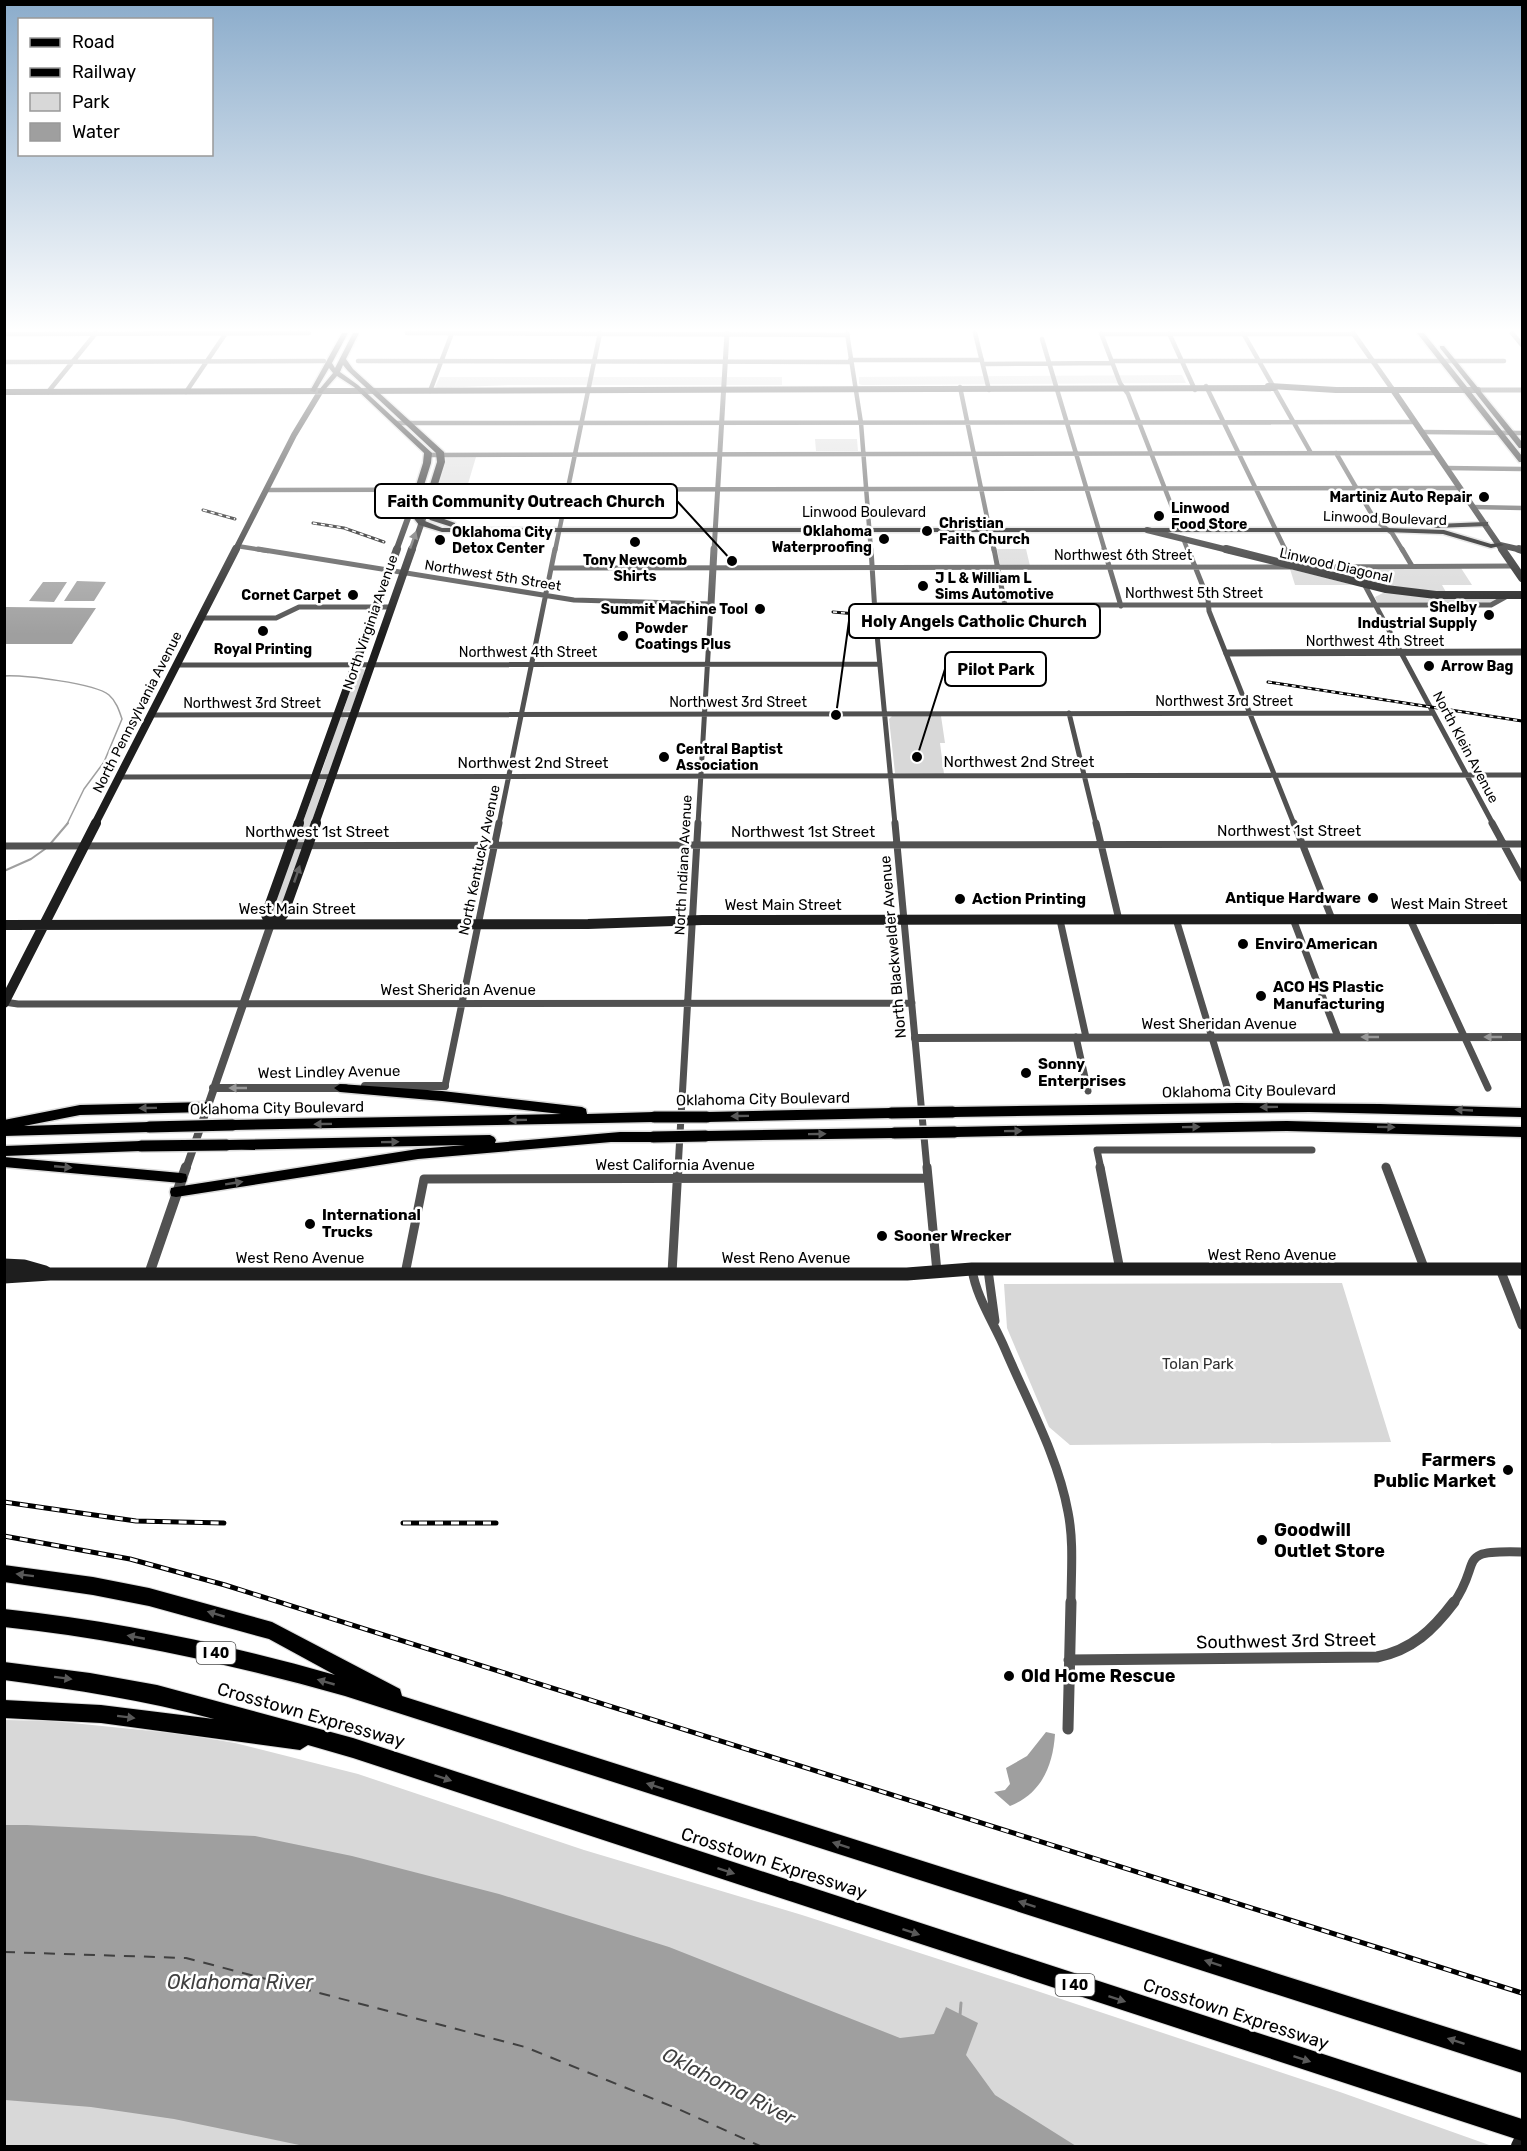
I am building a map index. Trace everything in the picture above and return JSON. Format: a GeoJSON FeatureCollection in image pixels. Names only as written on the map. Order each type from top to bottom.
{"type":"FeatureCollection","features":[{"type":"Feature","properties":{"kind":"highway"},"geometry":{"type":"LineString","coordinates":[[4,1573],[82,1584],[148,1597],[272,1631],[422,1712]]}},
{"type":"Feature","properties":{"kind":"highway","name":"I 40"},"geometry":{"type":"LineString","coordinates":[[4,1618],[113,1633],[266,1664],[1522,2062]]}},
{"type":"Feature","properties":{"kind":"highway","name":"Crosstown Expressway"},"geometry":{"type":"LineString","coordinates":[[4,1671],[90,1682],[157,1694],[353,1748],[1522,2130]]}},
{"type":"Feature","properties":{"kind":"highway"},"geometry":{"type":"LineString","coordinates":[[4,1709],[101,1714],[353,1748]]}},
{"type":"Feature","properties":{"kind":"main road","name":"North Pennsylvania Avenue"},"geometry":{"type":"LineString","coordinates":[[5,1002],[295,433]]}},
{"type":"Feature","properties":{"kind":"main road"},"geometry":{"type":"LineString","coordinates":[[407,433],[429,455]]}},
{"type":"Feature","properties":{"kind":"main road"},"geometry":{"type":"LineString","coordinates":[[421,433],[442,454]]}},
{"type":"Feature","properties":{"kind":"main road"},"geometry":{"type":"LineString","coordinates":[[1422,433],[1522,578]]}},
{"type":"Feature","properties":{"kind":"main road"},"geometry":{"type":"LineString","coordinates":[[1501,433],[1522,460]]}},
{"type":"Feature","properties":{"kind":"main road"},"geometry":{"type":"LineString","coordinates":[[1512,433],[1522,446]]}},
{"type":"Feature","properties":{"kind":"main road","name":"North Virginia Avenue"},"geometry":{"type":"LineString","coordinates":[[429,455],[390,571],[266,915],[272,924],[283,915],[423,517],[442,454]]}},
{"type":"Feature","properties":{"kind":"main road"},"geometry":{"type":"LineString","coordinates":[[412,507],[413,514],[423,517]]}},
{"type":"Feature","properties":{"kind":"main road"},"geometry":{"type":"LineString","coordinates":[[406,525],[423,517]]}},
{"type":"Feature","properties":{"kind":"main road","name":"Linwood Boulevard"},"geometry":{"type":"LineString","coordinates":[[423,517],[440,530],[457,532],[559,529],[1098,527],[1181,531]]}},
{"type":"Feature","properties":{"kind":"main road"},"geometry":{"type":"LineString","coordinates":[[1432,527],[1485,524]]}},
{"type":"Feature","properties":{"kind":"main road","name":"Linwood Boulevard"},"geometry":{"type":"LineString","coordinates":[[1098,527],[1181,531],[1274,527],[1432,527],[1462,532],[1500,545]]}},
{"type":"Feature","properties":{"kind":"main road","name":"Linwood Boulevard"},"geometry":{"type":"LineString","coordinates":[[1384,527],[1444,532],[1491,546],[1500,545]]}},
{"type":"Feature","properties":{"kind":"main road","name":"Linwood Diagonal"},"geometry":{"type":"LineString","coordinates":[[1181,531],[1204,545],[1386,589],[1436,596],[1522,595]]}},
{"type":"Feature","properties":{"kind":"main road"},"geometry":{"type":"LineString","coordinates":[[1500,545],[1522,550]]}},
{"type":"Feature","properties":{"kind":"main road"},"geometry":{"type":"LineString","coordinates":[[1252,557],[1256,563],[1255,567]]}},
{"type":"Feature","properties":{"kind":"main road"},"geometry":{"type":"LineString","coordinates":[[371,623],[385,623]]}},
{"type":"Feature","properties":{"kind":"main road","name":"West Main Street"},"geometry":{"type":"LineString","coordinates":[[4,925],[478,924],[692,920],[1522,919]]}},
{"type":"Feature","properties":{"kind":"main road"},"geometry":{"type":"LineString","coordinates":[[340,1088],[442,1096],[640,1118]]}},
{"type":"Feature","properties":{"kind":"main road","name":"Oklahoma City Boulevard"},"geometry":{"type":"LineString","coordinates":[[4,1131],[1310,1106],[1522,1113]]}},
{"type":"Feature","properties":{"kind":"main road"},"geometry":{"type":"LineString","coordinates":[[4,1125],[80,1110],[207,1107]]}},
{"type":"Feature","properties":{"kind":"main road"},"geometry":{"type":"LineString","coordinates":[[4,1151],[141,1146],[1275,1126],[1522,1132]]}},
{"type":"Feature","properties":{"kind":"main road"},"geometry":{"type":"LineString","coordinates":[[177,1192],[418,1154],[620,1137]]}},
{"type":"Feature","properties":{"kind":"main road"},"geometry":{"type":"LineString","coordinates":[[4,1162],[181,1178]]}},
{"type":"Feature","properties":{"kind":"main road","name":"West Reno Avenue"},"geometry":{"type":"LineString","coordinates":[[4,1265],[24,1266],[50,1274]]}},
{"type":"Feature","properties":{"kind":"main road","name":"West Reno Avenue"},"geometry":{"type":"LineString","coordinates":[[4,1278],[50,1274],[937,1272],[972,1269],[1522,1269]]}},
{"type":"Feature","properties":{"kind":"main road"},"geometry":{"type":"LineString","coordinates":[[1519,2146],[1522,2140]]}},
{"type":"Feature","properties":{"kind":"street","name":"North Kentucky Avenue"},"geometry":{"type":"LineString","coordinates":[[445,1086],[579,433]]}},
{"type":"Feature","properties":{"kind":"street","name":"North Indiana Avenue"},"geometry":{"type":"LineString","coordinates":[[672,1273],[721,433]]}},
{"type":"Feature","properties":{"kind":"street","name":"North Blackwelder Avenue"},"geometry":{"type":"LineString","coordinates":[[862,433],[880,664],[937,1272]]}},
{"type":"Feature","properties":{"kind":"street"},"geometry":{"type":"LineString","coordinates":[[970,433],[1005,605]]}},
{"type":"Feature","properties":{"kind":"street"},"geometry":{"type":"LineString","coordinates":[[1069,433],[1121,606]]}},
{"type":"Feature","properties":{"kind":"street"},"geometry":{"type":"LineString","coordinates":[[1143,433],[1332,919]]}},
{"type":"Feature","properties":{"kind":"street"},"geometry":{"type":"LineString","coordinates":[[1230,433],[1255,489],[1296,567]]}},
{"type":"Feature","properties":{"kind":"street"},"geometry":{"type":"LineString","coordinates":[[1300,433],[1311,453]]}},
{"type":"Feature","properties":{"kind":"street"},"geometry":{"type":"LineString","coordinates":[[1336,453],[1375,520],[1392,533],[1412,566]]}},
{"type":"Feature","properties":{"kind":"street"},"geometry":{"type":"LineString","coordinates":[[429,455],[1436,453]]}},
{"type":"Feature","properties":{"kind":"street"},"geometry":{"type":"LineString","coordinates":[[1446,468],[1522,469]]}},
{"type":"Feature","properties":{"kind":"street"},"geometry":{"type":"LineString","coordinates":[[266,490],[1461,488]]}},
{"type":"Feature","properties":{"kind":"street"},"geometry":{"type":"LineString","coordinates":[[1473,507],[1522,508]]}},
{"type":"Feature","properties":{"kind":"street"},"geometry":{"type":"LineString","coordinates":[[1190,553],[1192,547],[1204,545]]}},
{"type":"Feature","properties":{"kind":"street","name":"Northwest 5th Street"},"geometry":{"type":"LineString","coordinates":[[237,546],[546,596],[606,603],[711,603]]}},
{"type":"Feature","properties":{"kind":"street","name":"Northwest 6th Street"},"geometry":{"type":"LineString","coordinates":[[552,568],[1514,566]]}},
{"type":"Feature","properties":{"kind":"street","name":"North Klein Avenue"},"geometry":{"type":"LineString","coordinates":[[1355,567],[1522,878]]}},
{"type":"Feature","properties":{"kind":"street"},"geometry":{"type":"LineString","coordinates":[[1371,597],[1374,593],[1386,589]]}},
{"type":"Feature","properties":{"kind":"street","name":"Northwest 5th Street"},"geometry":{"type":"LineString","coordinates":[[876,605],[1491,605],[1509,596]]}},
{"type":"Feature","properties":{"kind":"street"},"geometry":{"type":"LineString","coordinates":[[201,618],[276,618],[299,607],[390,607]]}},
{"type":"Feature","properties":{"kind":"street","name":"Northwest 4th Street"},"geometry":{"type":"LineString","coordinates":[[1227,653],[1522,652]]}},
{"type":"Feature","properties":{"kind":"street","name":"Northwest 4th Street"},"geometry":{"type":"LineString","coordinates":[[176,665],[880,664]]}},
{"type":"Feature","properties":{"kind":"street"},"geometry":{"type":"LineString","coordinates":[[1069,713],[1119,920]]}},
{"type":"Feature","properties":{"kind":"street","name":"Northwest 3rd Street"},"geometry":{"type":"LineString","coordinates":[[151,715],[1433,713]]}},
{"type":"Feature","properties":{"kind":"street","name":"Northwest 2nd Street"},"geometry":{"type":"LineString","coordinates":[[119,777],[1522,775]]}},
{"type":"Feature","properties":{"kind":"street","name":"Northwest 1st Street"},"geometry":{"type":"LineString","coordinates":[[4,846],[1522,844]]}},
{"type":"Feature","properties":{"kind":"street"},"geometry":{"type":"LineString","coordinates":[[1176,919],[1227,1087]]}},
{"type":"Feature","properties":{"kind":"street"},"geometry":{"type":"LineString","coordinates":[[1293,919],[1338,1037]]}},
{"type":"Feature","properties":{"kind":"street"},"geometry":{"type":"LineString","coordinates":[[1410,919],[1488,1088]]}},
{"type":"Feature","properties":{"kind":"street"},"geometry":{"type":"LineString","coordinates":[[1060,920],[1081,1037],[1088,1091]]}},
{"type":"Feature","properties":{"kind":"street","name":"North Virginia Avenue"},"geometry":{"type":"LineString","coordinates":[[149,1274],[272,924]]}},
{"type":"Feature","properties":{"kind":"street","name":"West Sheridan Avenue"},"geometry":{"type":"LineString","coordinates":[[5,1002],[18,1004],[912,1003]]}},
{"type":"Feature","properties":{"kind":"street","name":"West Sheridan Avenue"},"geometry":{"type":"LineString","coordinates":[[915,1038],[1522,1036]]}},
{"type":"Feature","properties":{"kind":"street","name":"West Lindley Avenue"},"geometry":{"type":"LineString","coordinates":[[213,1088],[445,1086]]}},
{"type":"Feature","properties":{"kind":"street"},"geometry":{"type":"LineString","coordinates":[[1120,1270],[1097,1150],[1312,1150]]}},
{"type":"Feature","properties":{"kind":"street"},"geometry":{"type":"LineString","coordinates":[[1386,1167],[1425,1270]]}},
{"type":"Feature","properties":{"kind":"street","name":"West California Avenue"},"geometry":{"type":"LineString","coordinates":[[405,1274],[423,1179],[927,1178]]}},
{"type":"Feature","properties":{"kind":"street"},"geometry":{"type":"LineString","coordinates":[[972,1269],[974,1282],[995,1325],[1053,1464],[1068,1511],[1071,1545],[1068,1729]]}},
{"type":"Feature","properties":{"kind":"street"},"geometry":{"type":"LineString","coordinates":[[1500,1269],[1522,1324]]}},
{"type":"Feature","properties":{"kind":"street"},"geometry":{"type":"LineString","coordinates":[[988,1270],[995,1325]]}},
{"type":"Feature","properties":{"kind":"street","name":"Southwest 3rd Street"},"geometry":{"type":"LineString","coordinates":[[1069,1660],[1388,1656],[1416,1645],[1439,1624],[1460,1593],[1471,1561],[1475,1556],[1489,1552],[1522,1552]]}},
{"type":"Feature","properties":{"kind":"green space"},"geometry":{"type":"Polygon","coordinates":[[[815,439],[857,439],[858,451],[816,451],[815,439]]]}},
{"type":"Feature","properties":{"kind":"green space"},"geometry":{"type":"Polygon","coordinates":[[[445,457],[476,457],[467,487],[435,487],[445,457]]]}},
{"type":"Feature","properties":{"kind":"green space"},"geometry":{"type":"Polygon","coordinates":[[[997,549],[1026,549],[1030,566],[1000,565],[997,549]]]}},
{"type":"Feature","properties":{"kind":"green space"},"geometry":{"type":"Polygon","coordinates":[[[1360,568],[1461,568],[1472,585],[1442,585],[1446,592],[1391,587],[1367,581],[1360,568]]]}},
{"type":"Feature","properties":{"kind":"green space"},"geometry":{"type":"Polygon","coordinates":[[[1290,569],[1354,585],[1295,585],[1290,569]]]}},
{"type":"Feature","properties":{"kind":"green space"},"geometry":{"type":"Polygon","coordinates":[[[1385,592],[1437,598],[1499,599],[1494,603],[1377,602],[1375,597],[1385,592]]]}},
{"type":"Feature","properties":{"kind":"green space"},"geometry":{"type":"Polygon","coordinates":[[[360,668],[365,670],[351,711],[343,712],[357,670],[360,668]]]}},
{"type":"Feature","properties":{"kind":"green space"},"geometry":{"type":"Polygon","coordinates":[[[892,716],[941,716],[945,743],[940,743],[944,774],[895,773],[889,719],[892,716]]]}},
{"type":"Feature","properties":{"kind":"green space"},"geometry":{"type":"Polygon","coordinates":[[[342,717],[348,719],[329,774],[321,774],[339,720],[342,717]]]}},
{"type":"Feature","properties":{"kind":"green space"},"geometry":{"type":"Polygon","coordinates":[[[326,779],[305,842],[296,842],[318,780],[326,779]]]}},
{"type":"Feature","properties":{"kind":"green space"},"geometry":{"type":"Polygon","coordinates":[[[294,849],[302,849],[280,914],[270,914],[294,849]]]}},
{"type":"Feature","properties":{"kind":"green space","name":"Tolan Park"},"geometry":{"type":"Polygon","coordinates":[[[1342,1283],[1391,1442],[1070,1445],[1049,1427],[1007,1328],[1004,1284],[1342,1283]]]}},
{"type":"Feature","properties":{"kind":"green space","name":"Oklahoma River"},"geometry":{"type":"Polygon","coordinates":[[[5,1720],[52,1721],[182,1734],[235,1743],[358,1774],[584,1850],[802,1915],[1019,1985],[1340,2092],[1492,2146],[5,2146],[5,1720]]]}},
{"type":"Feature","properties":{"kind":"water"},"geometry":{"type":"Polygon","coordinates":[[[77,581],[106,582],[94,601],[64,601],[77,581]]]}},
{"type":"Feature","properties":{"kind":"water"},"geometry":{"type":"Polygon","coordinates":[[[43,582],[67,582],[54,602],[29,601],[43,582]]]}},
{"type":"Feature","properties":{"kind":"water"},"geometry":{"type":"Polygon","coordinates":[[[5,607],[96,608],[72,644],[5,644],[5,607]]]}},
{"type":"Feature","properties":{"kind":"water"},"geometry":{"type":"Polygon","coordinates":[[[1046,1732],[1055,1734],[1048,1768],[1030,1794],[1010,1806],[994,1792],[1005,1790],[1010,1784],[1006,1768],[1027,1756],[1046,1732]]]}},
{"type":"Feature","properties":{"kind":"water","name":"Oklahoma River"},"geometry":{"type":"Polygon","coordinates":[[[5,1825],[255,1836],[352,1856],[499,1894],[669,1947],[900,2038],[934,2034],[946,2007],[978,2023],[966,2055],[995,2095],[1076,2146],[304,2146],[174,2119],[91,2107],[5,2100],[5,1825]]]}},
{"type":"Feature","properties":{"kind":"waterway"},"geometry":{"type":"LineString","coordinates":[[4,676],[42,678],[89,687],[109,695],[118,709],[122,719],[104,762],[84,789],[67,824]]}},
{"type":"Feature","properties":{"kind":"waterway"},"geometry":{"type":"LineString","coordinates":[[51,843],[68,823]]}},
{"type":"Feature","properties":{"kind":"waterway"},"geometry":{"type":"LineString","coordinates":[[4,871],[31,859],[45,849]]}},
{"type":"Feature","properties":{"kind":"waterway"},"geometry":{"type":"LineString","coordinates":[[960,2015],[961,2003]]}},
{"type":"Feature","properties":{"kind":"ferry route"},"geometry":{"type":"LineString","coordinates":[[4,1952],[186,1958],[525,2047],[676,2108],[760,2146]]}},
{"type":"Feature","properties":{"kind":"railway"},"geometry":{"type":"LineString","coordinates":[[203,510],[235,519]]}},
{"type":"Feature","properties":{"kind":"railway"},"geometry":{"type":"LineString","coordinates":[[313,523],[344,528],[384,542]]}},
{"type":"Feature","properties":{"kind":"railway"},"geometry":{"type":"LineString","coordinates":[[833,612],[892,617]]}},
{"type":"Feature","properties":{"kind":"railway"},"geometry":{"type":"LineString","coordinates":[[1268,682],[1522,721]]}},
{"type":"Feature","properties":{"kind":"railway"},"geometry":{"type":"LineString","coordinates":[[4,1502],[136,1521],[224,1523]]}},
{"type":"Feature","properties":{"kind":"railway"},"geometry":{"type":"LineString","coordinates":[[403,1523],[496,1523]]}},
{"type":"Feature","properties":{"kind":"railway"},"geometry":{"type":"LineString","coordinates":[[4,1536],[130,1559],[225,1585],[1522,1993]]}},
{"type":"Feature","properties":{"kind":"place","name":"Martiniz Auto Repair"},"geometry":{"type":"Point","coordinates":[1484,497]}},
{"type":"Feature","properties":{"kind":"place","name":"Linwood Food Store"},"geometry":{"type":"Point","coordinates":[1159,516]}},
{"type":"Feature","properties":{"kind":"place","name":"Christian Faith Church"},"geometry":{"type":"Point","coordinates":[927,531]}},
{"type":"Feature","properties":{"kind":"place","name":"Oklahoma Waterproofing"},"geometry":{"type":"Point","coordinates":[884,539]}},
{"type":"Feature","properties":{"kind":"place","name":"Oklahoma City Detox Center"},"geometry":{"type":"Point","coordinates":[440,540]}},
{"type":"Feature","properties":{"kind":"place","name":"Tony Newcomb Shirts"},"geometry":{"type":"Point","coordinates":[635,542]}},
{"type":"Feature","properties":{"kind":"place","name":"Faith Community Outreach Church"},"geometry":{"type":"Point","coordinates":[732,561]}},
{"type":"Feature","properties":{"kind":"place","name":"J L & William L Sims Automotive"},"geometry":{"type":"Point","coordinates":[923,586]}},
{"type":"Feature","properties":{"kind":"place","name":"Cornet Carpet"},"geometry":{"type":"Point","coordinates":[353,595]}},
{"type":"Feature","properties":{"kind":"place","name":"Summit Machine Tool"},"geometry":{"type":"Point","coordinates":[760,609]}},
{"type":"Feature","properties":{"kind":"place","name":"Shelby Industrial Supply"},"geometry":{"type":"Point","coordinates":[1489,615]}},
{"type":"Feature","properties":{"kind":"place","name":"Royal Printing"},"geometry":{"type":"Point","coordinates":[263,631]}},
{"type":"Feature","properties":{"kind":"place","name":"Powder Coatings Plus"},"geometry":{"type":"Point","coordinates":[623,636]}},
{"type":"Feature","properties":{"kind":"place","name":"Arrow Bag"},"geometry":{"type":"Point","coordinates":[1429,666]}},
{"type":"Feature","properties":{"kind":"place","name":"Holy Angels Catholic Church"},"geometry":{"type":"Point","coordinates":[836,715]}},
{"type":"Feature","properties":{"kind":"place","name":"Central Baptist Association"},"geometry":{"type":"Point","coordinates":[664,757]}},
{"type":"Feature","properties":{"kind":"place","name":"Pilot Park"},"geometry":{"type":"Point","coordinates":[917,757]}},
{"type":"Feature","properties":{"kind":"place","name":"Antique Hardware"},"geometry":{"type":"Point","coordinates":[1373,898]}},
{"type":"Feature","properties":{"kind":"place","name":"Action Printing"},"geometry":{"type":"Point","coordinates":[960,899]}},
{"type":"Feature","properties":{"kind":"place","name":"Enviro American"},"geometry":{"type":"Point","coordinates":[1243,944]}},
{"type":"Feature","properties":{"kind":"place","name":"ACO HS Plastic Manufacturing"},"geometry":{"type":"Point","coordinates":[1261,996]}},
{"type":"Feature","properties":{"kind":"place","name":"Sonny Enterprises"},"geometry":{"type":"Point","coordinates":[1026,1073]}},
{"type":"Feature","properties":{"kind":"place","name":"International Trucks"},"geometry":{"type":"Point","coordinates":[310,1224]}},
{"type":"Feature","properties":{"kind":"place","name":"Sooner Wrecker"},"geometry":{"type":"Point","coordinates":[882,1236]}},
{"type":"Feature","properties":{"kind":"place","name":"Farmers Public Market"},"geometry":{"type":"Point","coordinates":[1508,1470]}},
{"type":"Feature","properties":{"kind":"place","name":"Goodwill Outlet Store"},"geometry":{"type":"Point","coordinates":[1262,1540]}},
{"type":"Feature","properties":{"kind":"place","name":"Old Home Rescue"},"geometry":{"type":"Point","coordinates":[1009,1676]}}]}
